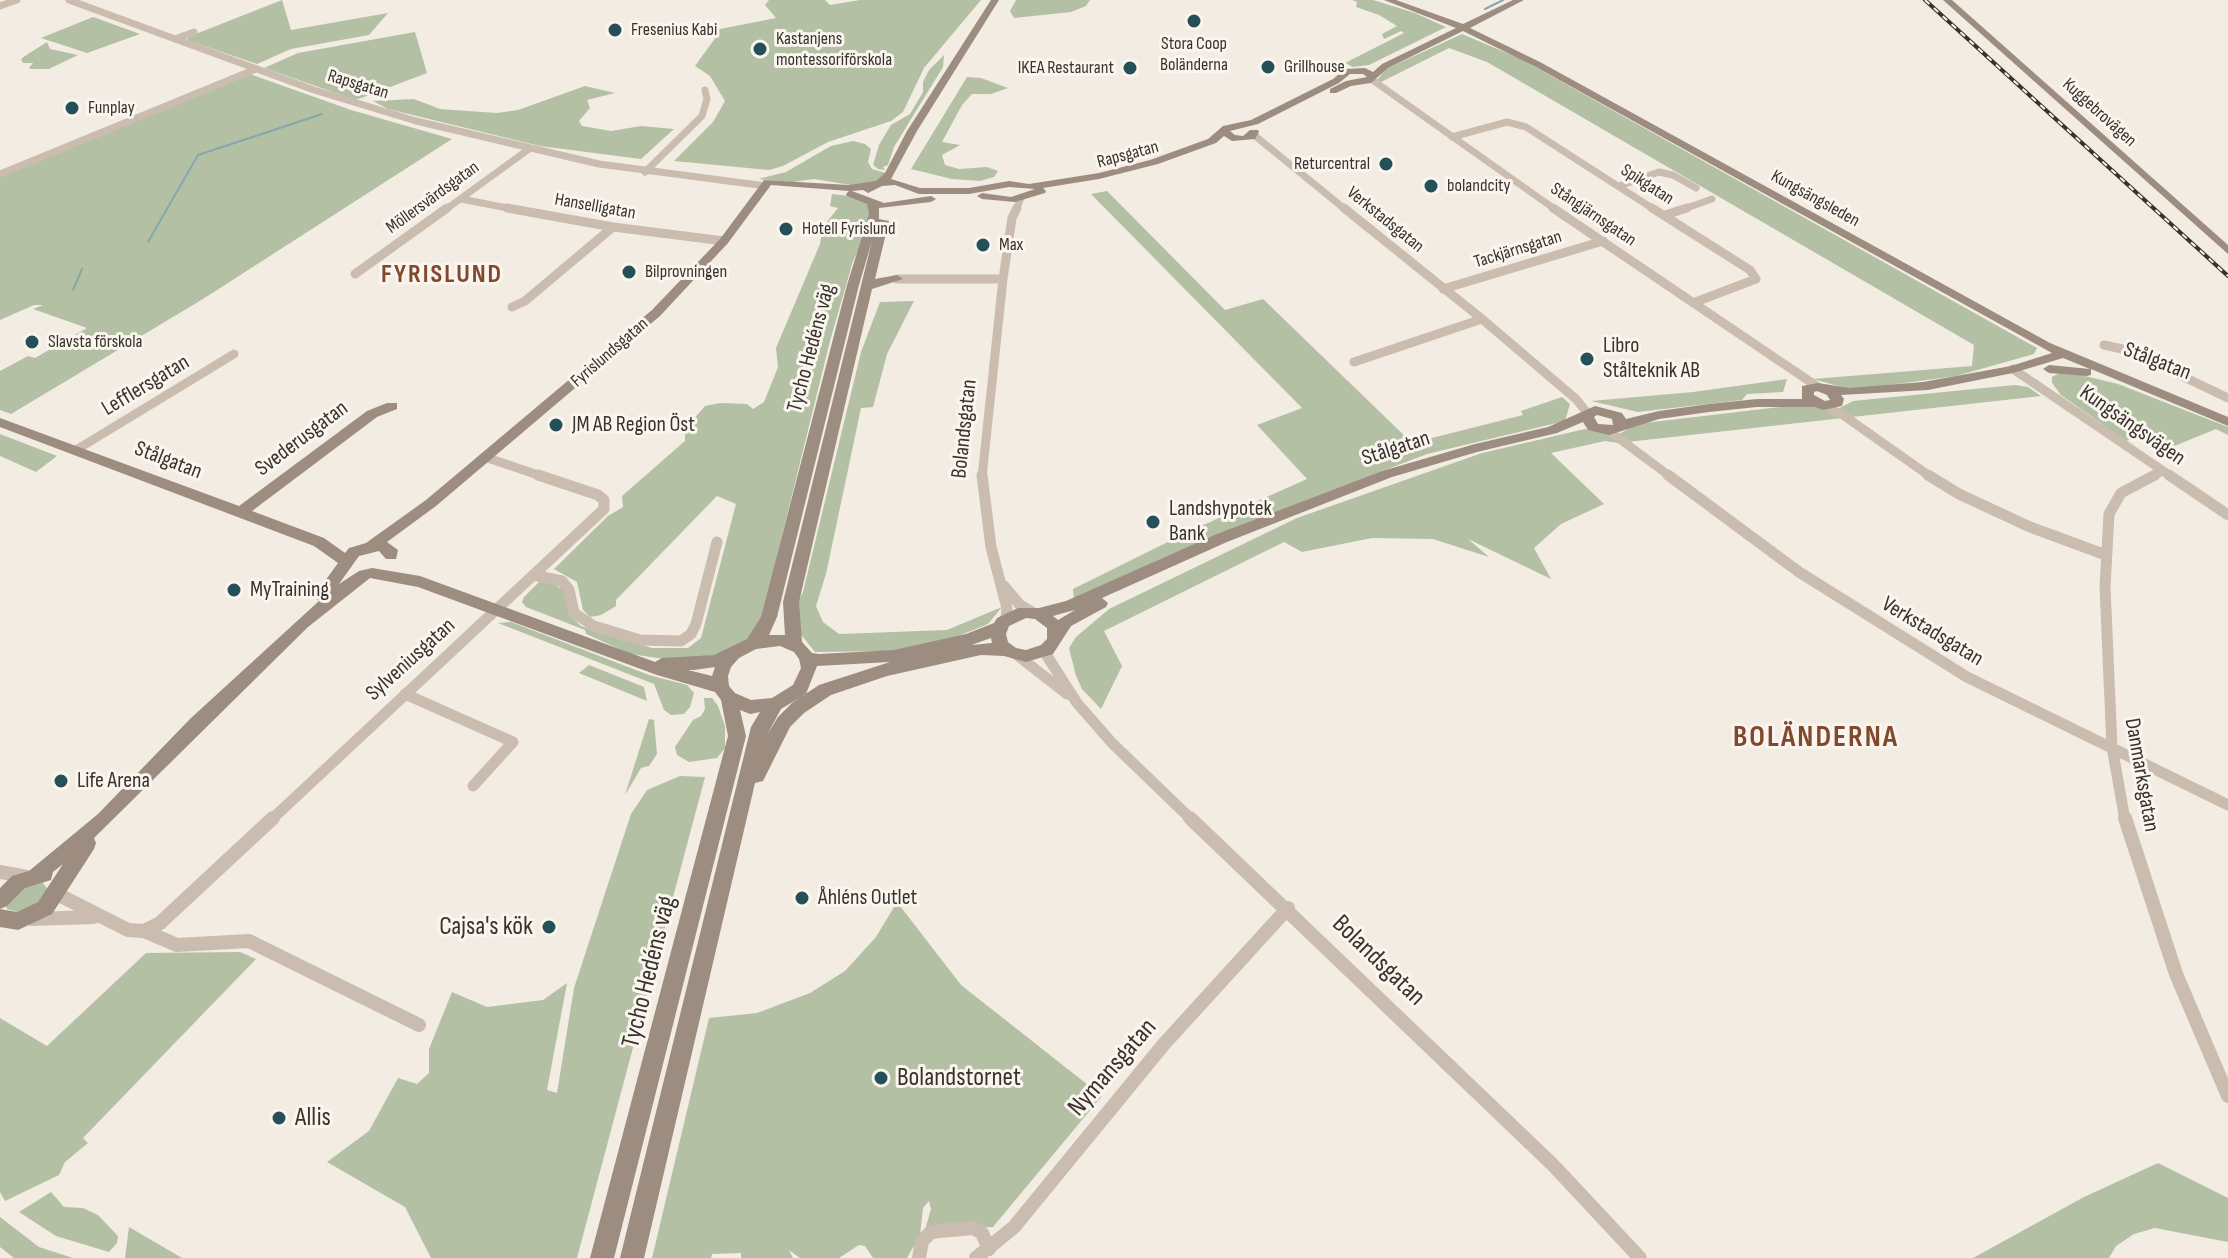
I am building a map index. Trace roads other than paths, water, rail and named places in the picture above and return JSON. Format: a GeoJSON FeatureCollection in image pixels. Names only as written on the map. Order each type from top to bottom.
{"type":"FeatureCollection","features":[{"type":"Feature","properties":{"kind":"main road"},"geometry":{"type":"LineString","coordinates":[[868,200],[877,184],[889,175],[912,131],[995,0]]}},
{"type":"Feature","properties":{"kind":"main road","name":"Tycho Hedéns väg"},"geometry":{"type":"LineString","coordinates":[[794,644],[791,602],[884,218],[905,194],[904,167],[1006,0]]}},
{"type":"Feature","properties":{"kind":"main road","name":"Kungsängsleden"},"geometry":{"type":"LineString","coordinates":[[1388,0],[1463,25],[1536,56],[2067,352],[2228,413]]}},
{"type":"Feature","properties":{"kind":"main road","name":"Kungsängsleden"},"geometry":{"type":"LineString","coordinates":[[1405,0],[1433,10],[1549,71],[2002,323],[2152,393],[2228,422]]}},
{"type":"Feature","properties":{"kind":"main road","name":"Kuggebrovägen"},"geometry":{"type":"LineString","coordinates":[[1947,0],[2228,251]]}},
{"type":"Feature","properties":{"kind":"main road"},"geometry":{"type":"LineString","coordinates":[[1247,136],[1241,125],[1333,83],[1344,74],[1516,1]]}},
{"type":"Feature","properties":{"kind":"main road"},"geometry":{"type":"LineString","coordinates":[[1433,10],[1467,15],[1516,1]]}},
{"type":"Feature","properties":{"kind":"main road"},"geometry":{"type":"LineString","coordinates":[[1463,25],[1492,9]]}},
{"type":"Feature","properties":{"kind":"main road","name":"Rapsgatan"},"geometry":{"type":"LineString","coordinates":[[1023,193],[1131,175],[1247,136],[1349,83],[1366,80],[1463,25]]}},
{"type":"Feature","properties":{"kind":"main road"},"geometry":{"type":"LineString","coordinates":[[1359,70],[1366,80]]}},
{"type":"Feature","properties":{"kind":"main road"},"geometry":{"type":"LineString","coordinates":[[1344,74],[1347,79],[1366,80]]}},
{"type":"Feature","properties":{"kind":"main road","name":"Rapsgatan"},"geometry":{"type":"LineString","coordinates":[[1023,193],[1123,170],[1188,150],[1212,141],[1231,126],[1241,125]]}},
{"type":"Feature","properties":{"kind":"main road"},"geometry":{"type":"LineString","coordinates":[[1225,132],[1247,136]]}},
{"type":"Feature","properties":{"kind":"main road","name":"Rapsgatan"},"geometry":{"type":"LineString","coordinates":[[767,184],[849,188],[877,184],[905,194]]}},
{"type":"Feature","properties":{"kind":"main road","name":"Rapsgatan"},"geometry":{"type":"LineString","coordinates":[[767,184],[868,200],[905,194]]}},
{"type":"Feature","properties":{"kind":"main road","name":"Fyrislundsgatan"},"geometry":{"type":"LineString","coordinates":[[344,563],[354,552],[370,546],[431,503],[637,331],[724,241],[767,184]]}},
{"type":"Feature","properties":{"kind":"main road"},"geometry":{"type":"LineString","coordinates":[[905,194],[1023,193]]}},
{"type":"Feature","properties":{"kind":"main road","name":"Tycho Hedéns väg"},"geometry":{"type":"LineString","coordinates":[[753,643],[769,617],[853,285],[875,214],[868,200]]}},
{"type":"Feature","properties":{"kind":"main road"},"geometry":{"type":"LineString","coordinates":[[874,265],[880,276],[897,279]]}},
{"type":"Feature","properties":{"kind":"main road"},"geometry":{"type":"LineString","coordinates":[[868,287],[882,280],[897,279]]}},
{"type":"Feature","properties":{"kind":"main road"},"geometry":{"type":"LineString","coordinates":[[2002,323],[2043,349],[2045,364]]}},
{"type":"Feature","properties":{"kind":"main road","name":"Stålgatan"},"geometry":{"type":"LineString","coordinates":[[1757,403],[1828,403],[1882,391],[2019,373],[2067,352]]}},
{"type":"Feature","properties":{"kind":"main road","name":"Stålgatan"},"geometry":{"type":"LineString","coordinates":[[2045,364],[2081,370],[2152,393]]}},
{"type":"Feature","properties":{"kind":"main road"},"geometry":{"type":"LineString","coordinates":[[1815,389],[1836,395],[1828,403],[1807,397],[1815,389]]}},
{"type":"Feature","properties":{"kind":"main road","name":"Stålgatan"},"geometry":{"type":"LineString","coordinates":[[1035,613],[1071,605],[1152,567],[1418,464],[1552,430],[1604,421],[1757,403],[1815,389],[1882,391]]}},
{"type":"Feature","properties":{"kind":"main road","name":"Svederusgatan"},"geometry":{"type":"LineString","coordinates":[[241,512],[372,414],[392,406]]}},
{"type":"Feature","properties":{"kind":"main road","name":"Stålgatan"},"geometry":{"type":"LineString","coordinates":[[0,422],[319,542],[370,546]]}},
{"type":"Feature","properties":{"kind":"main road","name":"Fyrislundsgatan"},"geometry":{"type":"LineString","coordinates":[[368,574],[384,566],[431,503]]}},
{"type":"Feature","properties":{"kind":"main road","name":"Stålgatan"},"geometry":{"type":"LineString","coordinates":[[1056,632],[1080,613],[1259,524]]}},
{"type":"Feature","properties":{"kind":"main road","name":"Stålgatan"},"geometry":{"type":"LineString","coordinates":[[319,542],[344,563],[347,573],[368,574]]}},
{"type":"Feature","properties":{"kind":"main road"},"geometry":{"type":"LineString","coordinates":[[370,546],[386,547],[392,564],[420,582]]}},
{"type":"Feature","properties":{"kind":"main road"},"geometry":{"type":"LineString","coordinates":[[302,623],[344,563]]}},
{"type":"Feature","properties":{"kind":"main road"},"geometry":{"type":"LineString","coordinates":[[0,900],[11,887],[32,876],[104,819],[302,623],[352,582],[368,574],[420,582],[663,671],[708,681],[750,707],[775,704],[800,689],[829,679],[981,649],[1035,655],[1047,650],[1056,632],[1051,621],[1035,613],[935,649],[894,656],[819,660],[807,658],[794,644],[781,640],[753,643],[716,661],[694,664],[640,662]]}},
{"type":"Feature","properties":{"kind":"main road"},"geometry":{"type":"LineString","coordinates":[[1003,624],[998,640],[1011,652]]}},
{"type":"Feature","properties":{"kind":"main road"},"geometry":{"type":"LineString","coordinates":[[725,693],[720,676],[724,664],[733,654]]}},
{"type":"Feature","properties":{"kind":"main road"},"geometry":{"type":"LineString","coordinates":[[800,689],[806,679],[807,658]]}},
{"type":"Feature","properties":{"kind":"main road"},"geometry":{"type":"LineString","coordinates":[[738,817],[784,722],[798,708],[825,690],[885,670]]}},
{"type":"Feature","properties":{"kind":"main road","name":"Tycho Hedéns väg"},"geometry":{"type":"LineString","coordinates":[[602,1258],[737,736],[725,693]]}},
{"type":"Feature","properties":{"kind":"main road"},"geometry":{"type":"LineString","coordinates":[[632,1258],[760,727],[775,704]]}},
{"type":"Feature","properties":{"kind":"main road"},"geometry":{"type":"LineString","coordinates":[[0,936],[14,919],[45,908],[104,819]]}},
{"type":"Feature","properties":{"kind":"main road"},"geometry":{"type":"LineString","coordinates":[[32,876],[51,876],[58,888]]}},
{"type":"Feature","properties":{"kind":"street"},"geometry":{"type":"LineString","coordinates":[[0,6],[17,0]]}},
{"type":"Feature","properties":{"kind":"street","name":"Rapsgatan"},"geometry":{"type":"LineString","coordinates":[[69,0],[358,104],[529,149],[648,169],[767,184]]}},
{"type":"Feature","properties":{"kind":"street","name":"Rapsgatan"},"geometry":{"type":"LineString","coordinates":[[82,0],[146,23],[148,28]]}},
{"type":"Feature","properties":{"kind":"street"},"geometry":{"type":"LineString","coordinates":[[175,39],[194,32]]}},
{"type":"Feature","properties":{"kind":"street"},"geometry":{"type":"LineString","coordinates":[[0,174],[256,69]]}},
{"type":"Feature","properties":{"kind":"street","name":"Stångjärnsgatan"},"geometry":{"type":"LineString","coordinates":[[1366,80],[1815,389]]}},
{"type":"Feature","properties":{"kind":"street"},"geometry":{"type":"LineString","coordinates":[[648,169],[702,116],[707,99],[705,90]]}},
{"type":"Feature","properties":{"kind":"street","name":"Spikgatan"},"geometry":{"type":"LineString","coordinates":[[1452,137],[1502,123],[1516,123],[1750,270],[1756,279],[1693,303]]}},
{"type":"Feature","properties":{"kind":"street","name":"Verkstadsgatan"},"geometry":{"type":"LineString","coordinates":[[1247,136],[1267,148],[1482,319],[1641,452],[1758,542],[1868,617],[1967,677],[2228,805]]}},
{"type":"Feature","properties":{"kind":"street","name":"Möllersvärdsgatan"},"geometry":{"type":"LineString","coordinates":[[355,274],[529,149]]}},
{"type":"Feature","properties":{"kind":"street"},"geometry":{"type":"LineString","coordinates":[[1619,186],[1659,172],[1673,175],[1696,188]]}},
{"type":"Feature","properties":{"kind":"street","name":"Bolandsgatan"},"geometry":{"type":"LineString","coordinates":[[1003,624],[1007,608],[988,532],[981,482],[1003,279],[1012,218],[1023,193]]}},
{"type":"Feature","properties":{"kind":"street"},"geometry":{"type":"LineString","coordinates":[[1000,195],[1012,218]]}},
{"type":"Feature","properties":{"kind":"street","name":"Hanselligatan"},"geometry":{"type":"LineString","coordinates":[[461,199],[613,227],[724,241]]}},
{"type":"Feature","properties":{"kind":"street"},"geometry":{"type":"LineString","coordinates":[[1665,215],[1712,199]]}},
{"type":"Feature","properties":{"kind":"street"},"geometry":{"type":"LineString","coordinates":[[512,307],[525,301],[613,227]]}},
{"type":"Feature","properties":{"kind":"street","name":"Tackjärnsgatan"},"geometry":{"type":"LineString","coordinates":[[1443,289],[1603,241]]}},
{"type":"Feature","properties":{"kind":"street"},"geometry":{"type":"LineString","coordinates":[[897,279],[1003,279]]}},
{"type":"Feature","properties":{"kind":"street"},"geometry":{"type":"LineString","coordinates":[[1354,362],[1482,319]]}},
{"type":"Feature","properties":{"kind":"street"},"geometry":{"type":"LineString","coordinates":[[2104,345],[2127,350],[2228,398]]}},
{"type":"Feature","properties":{"kind":"street","name":"Lefflersgatan"},"geometry":{"type":"LineString","coordinates":[[76,450],[234,354]]}},
{"type":"Feature","properties":{"kind":"street","name":"Kungsängsvägen"},"geometry":{"type":"LineString","coordinates":[[2019,373],[2228,515]]}},
{"type":"Feature","properties":{"kind":"street"},"geometry":{"type":"LineString","coordinates":[[1828,403],[1908,463],[1959,494],[2030,527],[2106,555]]}},
{"type":"Feature","properties":{"kind":"street","name":"Sylveniusgatan"},"geometry":{"type":"LineString","coordinates":[[144,931],[160,923],[604,509],[604,500],[590,491],[485,457]]}},
{"type":"Feature","properties":{"kind":"street","name":"Danmarksgatan"},"geometry":{"type":"LineString","coordinates":[[2162,471],[2121,493],[2109,514],[2105,587],[2112,747],[2123,812],[2142,877],[2176,974],[2228,1096]]}},
{"type":"Feature","properties":{"kind":"street"},"geometry":{"type":"LineString","coordinates":[[533,575],[562,581],[569,590],[574,613],[594,626],[640,640],[681,641],[691,634],[696,624],[717,542]]}},
{"type":"Feature","properties":{"kind":"street","name":"Bolandsgatan"},"geometry":{"type":"LineString","coordinates":[[1002,582],[1020,605],[1035,613]]}},
{"type":"Feature","properties":{"kind":"street","name":"Bolandsgatan"},"geometry":{"type":"LineString","coordinates":[[1047,650],[1047,656],[1077,703],[1112,743],[1288,908],[1553,1165],[1640,1258]]}},
{"type":"Feature","properties":{"kind":"street","name":"Bolandsgatan"},"geometry":{"type":"LineString","coordinates":[[1011,652],[1077,703]]}},
{"type":"Feature","properties":{"kind":"street"},"geometry":{"type":"LineString","coordinates":[[405,694],[513,742],[473,786]]}},
{"type":"Feature","properties":{"kind":"street"},"geometry":{"type":"LineString","coordinates":[[0,872],[32,876]]}},
{"type":"Feature","properties":{"kind":"street"},"geometry":{"type":"LineString","coordinates":[[58,888],[99,917],[128,930],[144,931],[177,945],[249,941],[419,1025]]}},
{"type":"Feature","properties":{"kind":"street","name":"Nymansgatan"},"geometry":{"type":"LineString","coordinates":[[982,1254],[1014,1227],[1164,1044],[1288,908]]}},
{"type":"Feature","properties":{"kind":"street"},"geometry":{"type":"LineString","coordinates":[[14,919],[99,917]]}},
{"type":"Feature","properties":{"kind":"street"},"geometry":{"type":"LineString","coordinates":[[919,1258],[922,1241],[930,1233],[973,1228],[982,1233],[982,1254]]}},
{"type":"Feature","properties":{"kind":"waterway"},"geometry":{"type":"LineString","coordinates":[[1485,9],[1503,0]]}},
{"type":"Feature","properties":{"kind":"waterway"},"geometry":{"type":"LineString","coordinates":[[148,242],[198,155],[322,114]]}},
{"type":"Feature","properties":{"kind":"waterway"},"geometry":{"type":"LineString","coordinates":[[73,290],[82,269]]}},
{"type":"Feature","properties":{"kind":"railway"},"geometry":{"type":"LineString","coordinates":[[1925,0],[2228,276]]}},
{"type":"Feature","properties":{"kind":"place","name":"Stora Coop Boländerna"},"geometry":{"type":"Point","coordinates":[1194,21]}},
{"type":"Feature","properties":{"kind":"place","name":"Fresenius Kabi"},"geometry":{"type":"Point","coordinates":[615,30]}},
{"type":"Feature","properties":{"kind":"place","name":"Kastanjens montessoriförskola"},"geometry":{"type":"Point","coordinates":[760,49]}},
{"type":"Feature","properties":{"kind":"place","name":"Grillhouse"},"geometry":{"type":"Point","coordinates":[1268,67]}},
{"type":"Feature","properties":{"kind":"place","name":"IKEA Restaurant"},"geometry":{"type":"Point","coordinates":[1130,68]}},
{"type":"Feature","properties":{"kind":"place","name":"Funplay"},"geometry":{"type":"Point","coordinates":[72,108]}},
{"type":"Feature","properties":{"kind":"place","name":"Returcentral"},"geometry":{"type":"Point","coordinates":[1386,164]}},
{"type":"Feature","properties":{"kind":"place","name":"bolandcity"},"geometry":{"type":"Point","coordinates":[1431,186]}},
{"type":"Feature","properties":{"kind":"place","name":"Hotell Fyrislund"},"geometry":{"type":"Point","coordinates":[786,229]}},
{"type":"Feature","properties":{"kind":"place","name":"Max"},"geometry":{"type":"Point","coordinates":[983,245]}},
{"type":"Feature","properties":{"kind":"place","name":"Bilprovningen"},"geometry":{"type":"Point","coordinates":[629,272]}},
{"type":"Feature","properties":{"kind":"place","name":"Slavsta förskola"},"geometry":{"type":"Point","coordinates":[32,342]}},
{"type":"Feature","properties":{"kind":"place","name":"Libro Stålteknik AB"},"geometry":{"type":"Point","coordinates":[1587,359]}},
{"type":"Feature","properties":{"kind":"place","name":"JM AB Region Öst"},"geometry":{"type":"Point","coordinates":[556,425]}},
{"type":"Feature","properties":{"kind":"place","name":"Landshypotek Bank"},"geometry":{"type":"Point","coordinates":[1153,522]}},
{"type":"Feature","properties":{"kind":"place","name":"MyTraining"},"geometry":{"type":"Point","coordinates":[234,590]}},
{"type":"Feature","properties":{"kind":"place","name":"Life Arena"},"geometry":{"type":"Point","coordinates":[61,781]}},
{"type":"Feature","properties":{"kind":"place","name":"Åhléns Outlet"},"geometry":{"type":"Point","coordinates":[802,898]}},
{"type":"Feature","properties":{"kind":"place","name":"Cajsa's kök"},"geometry":{"type":"Point","coordinates":[549,927]}},
{"type":"Feature","properties":{"kind":"place","name":"Bolandstornet"},"geometry":{"type":"Point","coordinates":[881,1078]}},
{"type":"Feature","properties":{"kind":"place","name":"Allis"},"geometry":{"type":"Point","coordinates":[279,1118]}},
{"type":"Feature","properties":{"kind":"district","name":"FYRISLUND"},"geometry":{"type":"Point","coordinates":[442,275]}},
{"type":"Feature","properties":{"kind":"district","name":"BOLÄNDERNA"},"geometry":{"type":"Point","coordinates":[1816,738]}}]}
